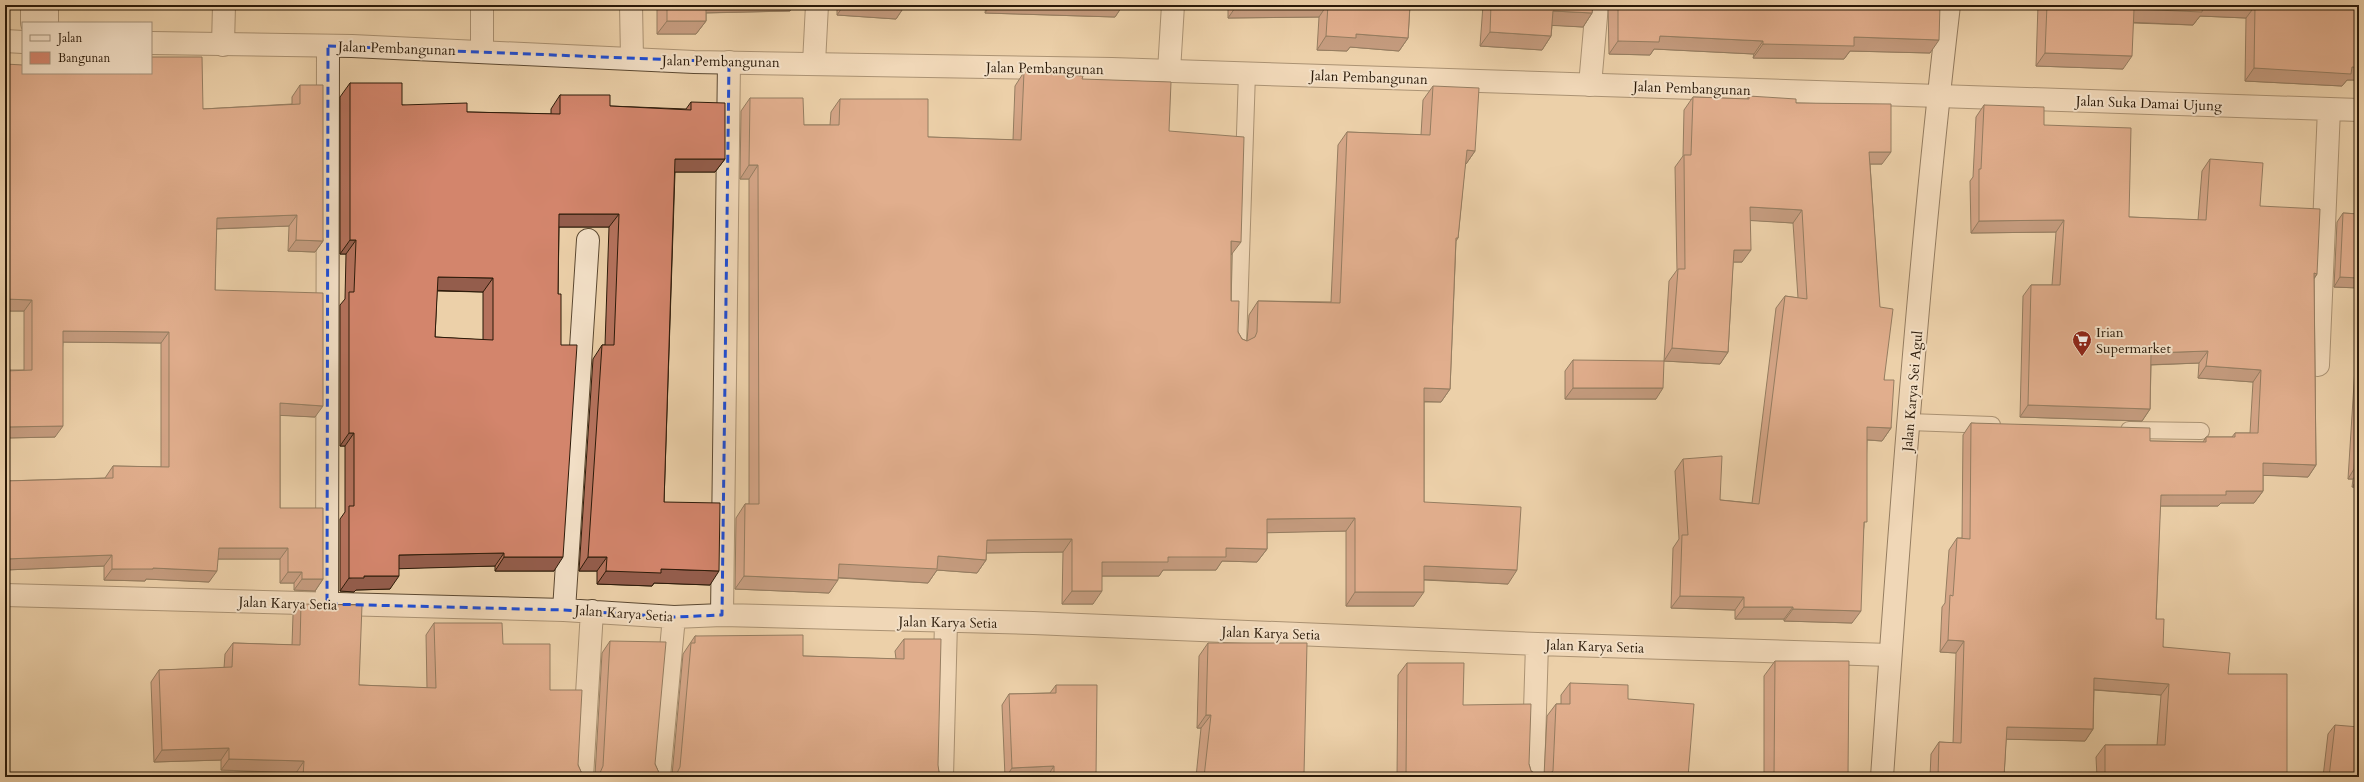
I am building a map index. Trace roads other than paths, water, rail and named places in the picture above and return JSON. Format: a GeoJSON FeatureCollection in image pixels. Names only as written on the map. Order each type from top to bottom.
{"type":"FeatureCollection","features":[{"type":"Feature","properties":{"kind":"street"},"geometry":{"type":"LineString","coordinates":[[32,5],[32,22]]}},
{"type":"Feature","properties":{"kind":"street"},"geometry":{"type":"LineString","coordinates":[[223,45],[224,5]]}},
{"type":"Feature","properties":{"kind":"street"},"geometry":{"type":"LineString","coordinates":[[482,5],[482,51]]}},
{"type":"Feature","properties":{"kind":"street"},"geometry":{"type":"LineString","coordinates":[[631,5],[632,58]]}},
{"type":"Feature","properties":{"kind":"street"},"geometry":{"type":"LineString","coordinates":[[814,63],[816,5]]}},
{"type":"Feature","properties":{"kind":"street"},"geometry":{"type":"LineString","coordinates":[[1169,72],[1173,5]]}},
{"type":"Feature","properties":{"kind":"street"},"geometry":{"type":"LineString","coordinates":[[1590,85],[1597,5]]}},
{"type":"Feature","properties":{"kind":"street","name":"Jalan Karya Sei Agul"},"geometry":{"type":"LineString","coordinates":[[1882,777],[1890,655],[1909,422],[1939,96],[1949,5]]}},
{"type":"Feature","properties":{"kind":"street"},"geometry":{"type":"LineString","coordinates":[[5,41],[22,42]]}},
{"type":"Feature","properties":{"kind":"street","name":"Jalan Pembangunan"},"geometry":{"type":"LineString","coordinates":[[152,43],[328,46],[482,51],[729,62],[1247,73],[1939,96]]}},
{"type":"Feature","properties":{"kind":"street"},"geometry":{"type":"LineString","coordinates":[[327,604],[328,46]]}},
{"type":"Feature","properties":{"kind":"street"},"geometry":{"type":"LineString","coordinates":[[722,615],[729,62]]}},
{"type":"Feature","properties":{"kind":"street","name":"Jalan Suka Damai Ujung"},"geometry":{"type":"LineString","coordinates":[[1939,96],[2359,110]]}},
{"type":"Feature","properties":{"kind":"street"},"geometry":{"type":"LineString","coordinates":[[2359,97],[2359,110]]}},
{"type":"Feature","properties":{"kind":"street"},"geometry":{"type":"LineString","coordinates":[[2318,365],[2329,109]]}},
{"type":"Feature","properties":{"kind":"street"},"geometry":{"type":"LineString","coordinates":[[564,610],[588,240]]}},
{"type":"Feature","properties":{"kind":"street","name":"Jalan Karya Setia"},"geometry":{"type":"LineString","coordinates":[[5,595],[564,610],[674,617],[722,615],[946,622],[1034,623],[1537,644],[1890,655]]}},
{"type":"Feature","properties":{"kind":"street"},"geometry":{"type":"LineString","coordinates":[[582,777],[592,611]]}},
{"type":"Feature","properties":{"kind":"street"},"geometry":{"type":"LineString","coordinates":[[659,777],[674,617]]}},
{"type":"Feature","properties":{"kind":"street"},"geometry":{"type":"LineString","coordinates":[[942,777],[946,622]]}},
{"type":"Feature","properties":{"kind":"street"},"geometry":{"type":"LineString","coordinates":[[1533,777],[1537,644]]}},
{"type":"Feature","properties":{"kind":"lane"},"geometry":{"type":"LineString","coordinates":[[50,5],[50,22]]}},
{"type":"Feature","properties":{"kind":"lane"},"geometry":{"type":"LineString","coordinates":[[1238,344],[1247,73]]}},
{"type":"Feature","properties":{"kind":"lane"},"geometry":{"type":"LineString","coordinates":[[1909,422],[2008,425]]}},
{"type":"Feature","properties":{"kind":"lane"},"geometry":{"type":"LineString","coordinates":[[2114,430],[2202,431]]}},
{"type":"Feature","properties":{"kind":"place","name":"Irian Supermarket"},"geometry":{"type":"Point","coordinates":[2082,357]}}]}
